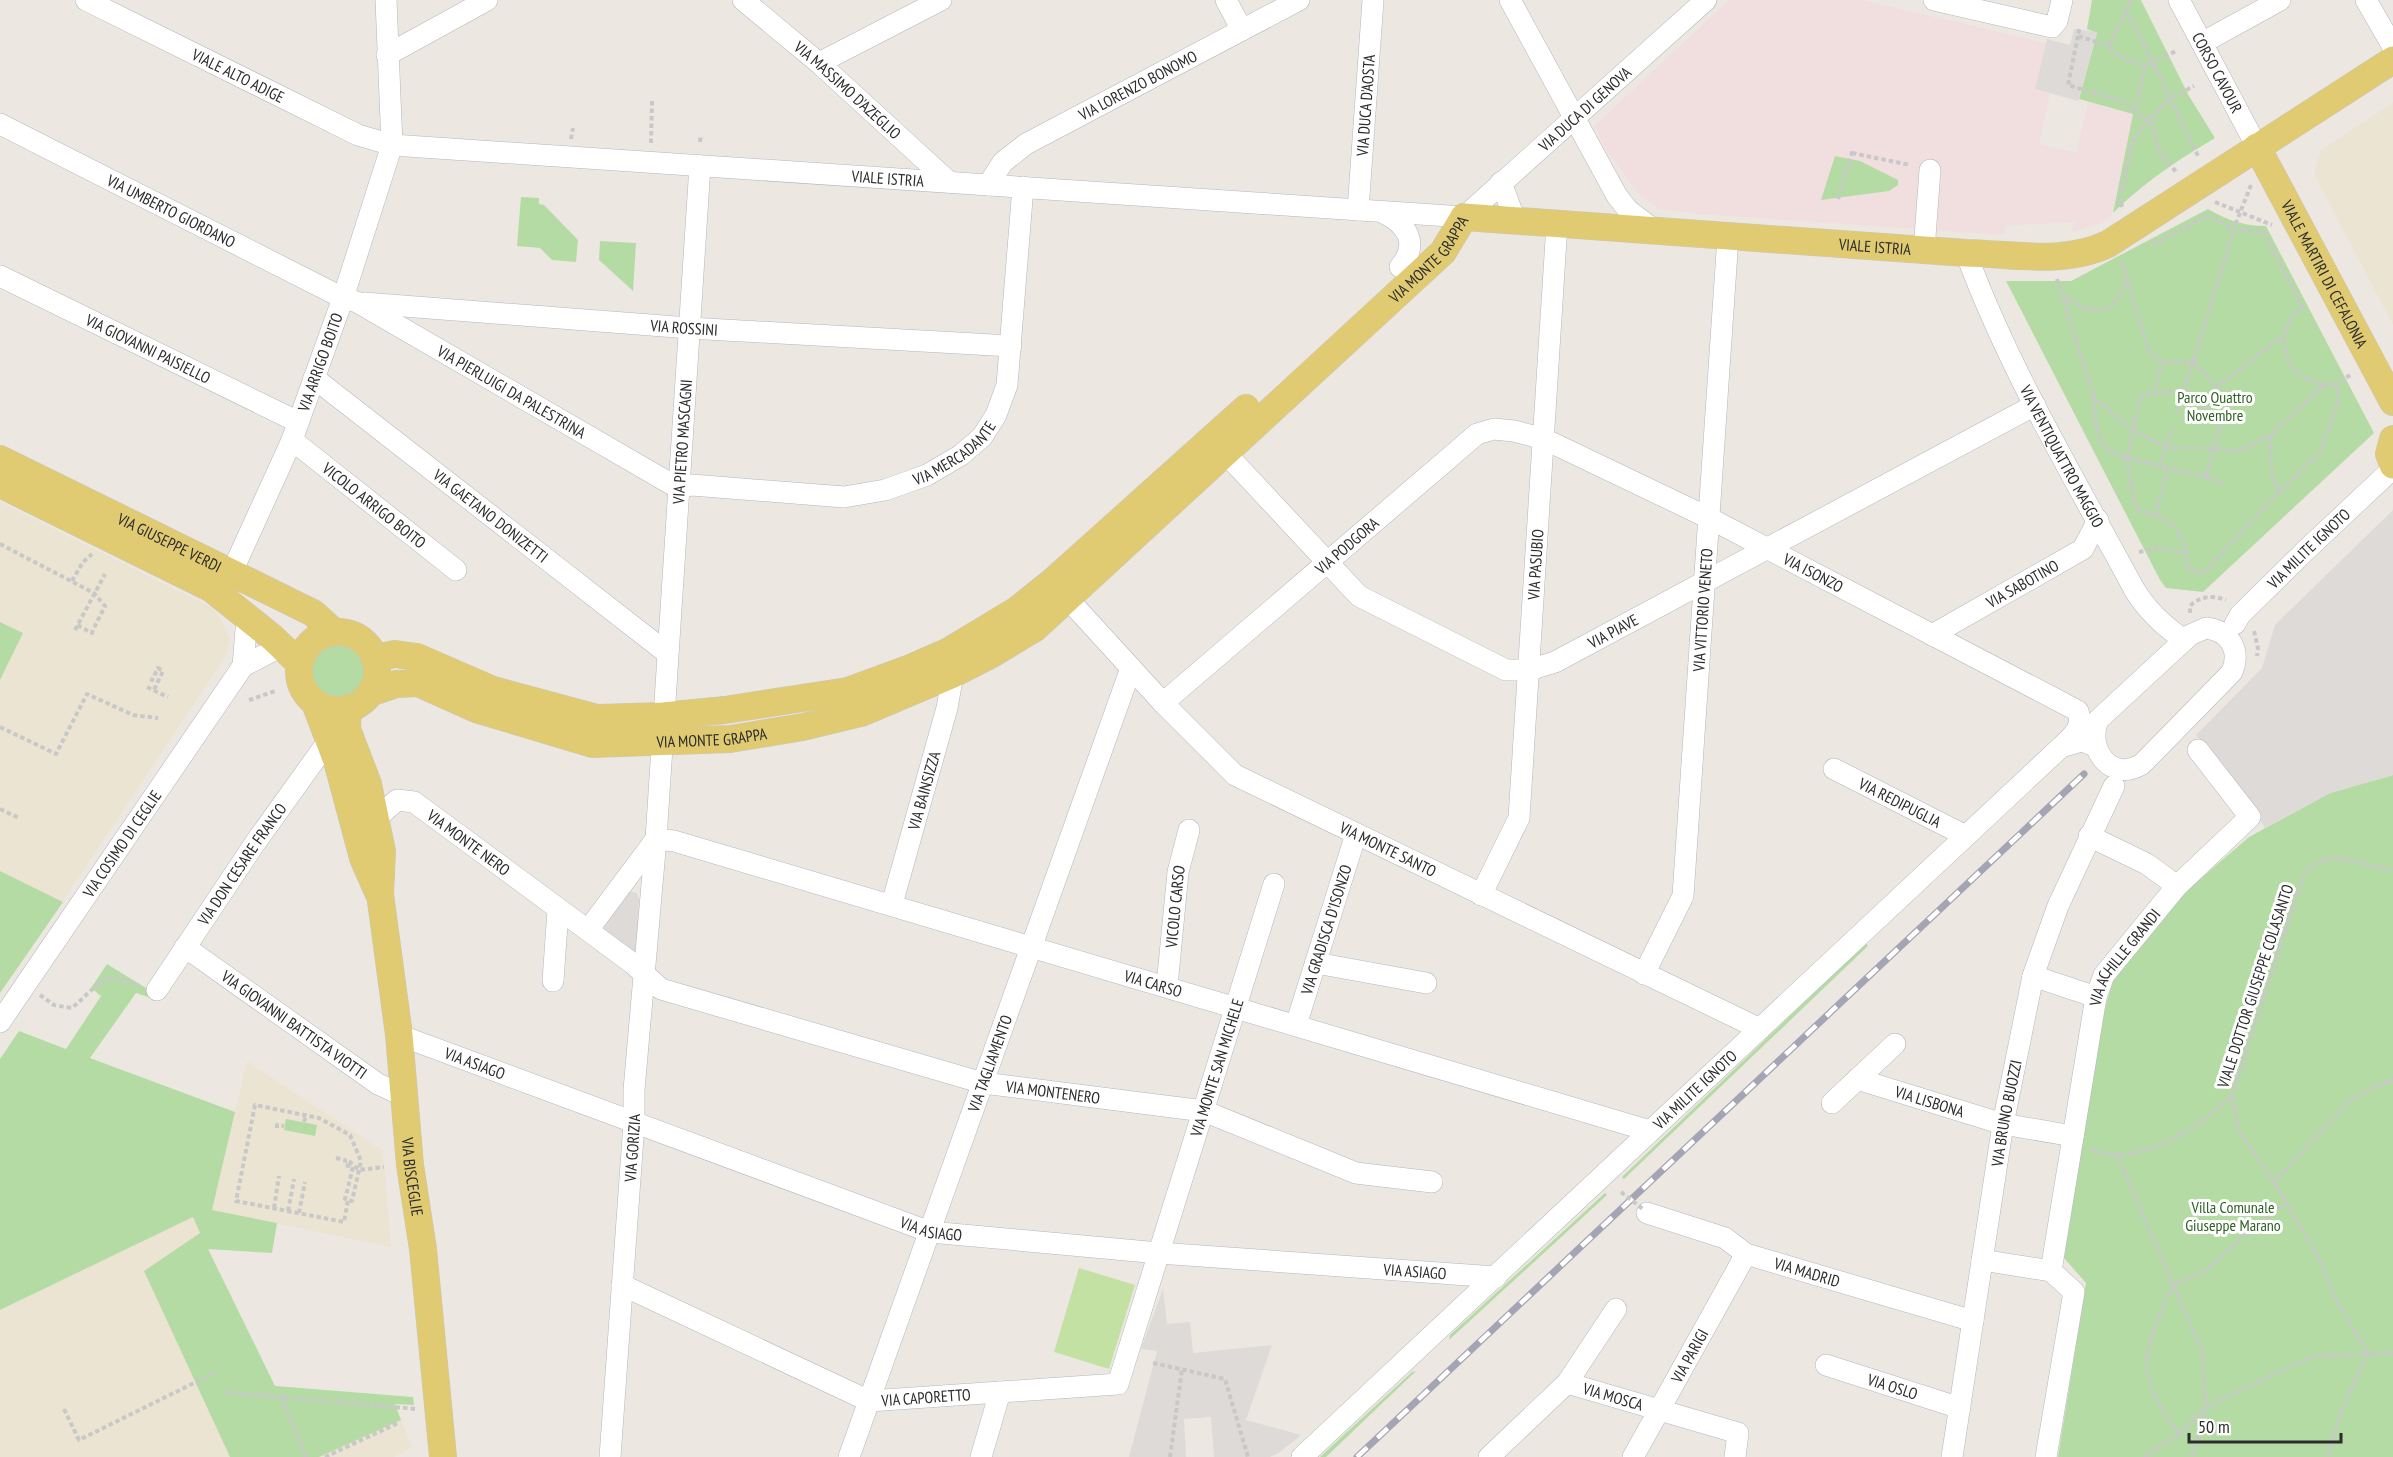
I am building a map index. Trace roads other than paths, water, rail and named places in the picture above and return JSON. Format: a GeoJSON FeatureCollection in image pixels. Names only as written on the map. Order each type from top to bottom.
{"type":"FeatureCollection","features":[{"type":"Feature","properties":{"kind":"main road","name":"VIALE ISTRIA"},"geometry":{"type":"LineString","coordinates":[[1464,217],[1653,228],[1728,237],[1924,246],[1966,254],[2070,256],[2098,248],[2393,60]]}},
{"type":"Feature","properties":{"kind":"main road","name":"VIALE MARTIRI DI CEFALONIA"},"geometry":{"type":"LineString","coordinates":[[2257,147],[2393,402]]}},
{"type":"Feature","properties":{"kind":"main road","name":"VIA MONTE GRAPPA"},"geometry":{"type":"LineString","coordinates":[[1219,446],[1400,267],[1426,243],[1464,217]]}},
{"type":"Feature","properties":{"kind":"main road","name":"VIA MONTE GRAPPA"},"geometry":{"type":"LineString","coordinates":[[662,743],[730,739],[803,727],[861,713],[953,674],[1035,628],[1060,591],[1219,446],[1443,252],[1464,217]]}},
{"type":"Feature","properties":{"kind":"main road"},"geometry":{"type":"LineString","coordinates":[[2391,469],[2389,454],[2393,439]]}},
{"type":"Feature","properties":{"kind":"main road","name":"VIA GIUSEPPE VERDI"},"geometry":{"type":"LineString","coordinates":[[0,459],[313,613],[334,632],[347,632],[359,638],[369,647],[375,658]]}},
{"type":"Feature","properties":{"kind":"main road","name":"VIA GIUSEPPE VERDI"},"geometry":{"type":"LineString","coordinates":[[0,484],[212,589],[291,655]]}},
{"type":"Feature","properties":{"kind":"main road","name":"VIA MONTE GRAPPA"},"geometry":{"type":"LineString","coordinates":[[663,716],[790,702],[848,691],[949,651],[1017,610],[1060,591]]}},
{"type":"Feature","properties":{"kind":"main road"},"geometry":{"type":"LineString","coordinates":[[334,632],[322,635],[303,651],[291,655],[301,685],[315,703],[337,710],[396,684],[418,683],[476,709],[593,744],[662,743]]}},
{"type":"Feature","properties":{"kind":"main road"},"geometry":{"type":"LineString","coordinates":[[359,701],[376,676],[375,658],[395,654],[417,657],[493,690],[597,718],[663,716]]}},
{"type":"Feature","properties":{"kind":"main road","name":"VIA BISCEGLIE"},"geometry":{"type":"LineString","coordinates":[[359,701],[347,729],[368,784],[377,818],[382,851],[380,894],[399,1035],[410,1165],[423,1249],[443,1457]]}},
{"type":"Feature","properties":{"kind":"main road","name":"VIA BISCEGLIE"},"geometry":{"type":"LineString","coordinates":[[315,703],[330,740],[363,858],[380,894]]}},
{"type":"Feature","properties":{"kind":"street","name":"VIALE ALTO ADIGE"},"geometry":{"type":"LineString","coordinates":[[86,0],[358,135],[392,145]]}},
{"type":"Feature","properties":{"kind":"street"},"geometry":{"type":"LineString","coordinates":[[386,0],[392,145]]}},
{"type":"Feature","properties":{"kind":"street"},"geometry":{"type":"LineString","coordinates":[[387,56],[487,0]]}},
{"type":"Feature","properties":{"kind":"street","name":"VIA MASSIMO D'AZEGLIO"},"geometry":{"type":"LineString","coordinates":[[743,0],[819,63],[949,182]]}},
{"type":"Feature","properties":{"kind":"street"},"geometry":{"type":"LineString","coordinates":[[819,63],[941,0]]}},
{"type":"Feature","properties":{"kind":"street"},"geometry":{"type":"LineString","coordinates":[[1226,0],[1242,30]]}},
{"type":"Feature","properties":{"kind":"street","name":"VIA LORENZO BONOMO"},"geometry":{"type":"LineString","coordinates":[[988,185],[1002,162],[1026,144],[1299,0]]}},
{"type":"Feature","properties":{"kind":"street","name":"VIA DUCA D'AOSTA"},"geometry":{"type":"LineString","coordinates":[[1358,210],[1373,0]]}},
{"type":"Feature","properties":{"kind":"street"},"geometry":{"type":"LineString","coordinates":[[1510,0],[1617,196],[1628,210],[1653,228]]}},
{"type":"Feature","properties":{"kind":"street","name":"VIA DUCA DI GENOVA"},"geometry":{"type":"LineString","coordinates":[[1464,217],[1706,0]]}},
{"type":"Feature","properties":{"kind":"street"},"geometry":{"type":"LineString","coordinates":[[1934,0],[2052,27],[2057,21],[2062,0]]}},
{"type":"Feature","properties":{"kind":"street","name":"CORSO CAVOUR"},"geometry":{"type":"LineString","coordinates":[[2179,0],[2257,147]]}},
{"type":"Feature","properties":{"kind":"street"},"geometry":{"type":"LineString","coordinates":[[2202,43],[2280,0]]}},
{"type":"Feature","properties":{"kind":"street"},"geometry":{"type":"LineString","coordinates":[[2366,0],[2393,47]]}},
{"type":"Feature","properties":{"kind":"street","name":"VIA UMBERTO GIORDANO"},"geometry":{"type":"LineString","coordinates":[[0,124],[350,300]]}},
{"type":"Feature","properties":{"kind":"street","name":"VIALE ISTRIA"},"geometry":{"type":"LineString","coordinates":[[392,145],[1464,217],[1512,212],[1653,228],[1924,246]]}},
{"type":"Feature","properties":{"kind":"street","name":"VIA ARRIGO BOITO"},"geometry":{"type":"LineString","coordinates":[[231,574],[295,431],[314,378],[350,300],[392,145]]}},
{"type":"Feature","properties":{"kind":"street","name":"VIA PIETRO MASCAGNI"},"geometry":{"type":"LineString","coordinates":[[663,716],[700,166]]}},
{"type":"Feature","properties":{"kind":"street"},"geometry":{"type":"LineString","coordinates":[[1924,246],[1930,170]]}},
{"type":"Feature","properties":{"kind":"street"},"geometry":{"type":"LineString","coordinates":[[1502,182],[1512,212]]}},
{"type":"Feature","properties":{"kind":"street","name":"VIA MERCADANTE"},"geometry":{"type":"LineString","coordinates":[[678,488],[692,485],[844,497],[885,490],[927,475],[961,455],[982,437],[996,415],[1007,385],[1023,188]]}},
{"type":"Feature","properties":{"kind":"street"},"geometry":{"type":"LineString","coordinates":[[1381,212],[1397,220],[1408,234],[1410,251],[1400,267]]}},
{"type":"Feature","properties":{"kind":"street","name":"VIA PASUBIO"},"geometry":{"type":"LineString","coordinates":[[1481,895],[1519,818],[1557,224]]}},
{"type":"Feature","properties":{"kind":"street","name":"VIA VITTORIO VENETO"},"geometry":{"type":"LineString","coordinates":[[1644,974],[1683,896],[1728,237]]}},
{"type":"Feature","properties":{"kind":"street","name":"VIA VENTIQUATTRO MAGGIO"},"geometry":{"type":"LineString","coordinates":[[1966,254],[1982,296],[2035,405],[2142,601],[2184,640]]}},
{"type":"Feature","properties":{"kind":"street","name":"VIA GIOVANNI PAISIELLO"},"geometry":{"type":"LineString","coordinates":[[0,276],[295,431]]}},
{"type":"Feature","properties":{"kind":"street","name":"VIA ROSSINI"},"geometry":{"type":"LineString","coordinates":[[350,300],[689,328],[1011,346]]}},
{"type":"Feature","properties":{"kind":"street","name":"VIA PIERLUIGI DA PALESTRINA"},"geometry":{"type":"LineString","coordinates":[[350,300],[678,488]]}},
{"type":"Feature","properties":{"kind":"street","name":"VIA GAETANO DONIZETTI"},"geometry":{"type":"LineString","coordinates":[[314,378],[667,653]]}},
{"type":"Feature","properties":{"kind":"street","name":"VIA PIAVE"},"geometry":{"type":"LineString","coordinates":[[1219,446],[1359,596],[1506,670],[1529,670],[1555,662],[2035,405]]}},
{"type":"Feature","properties":{"kind":"street","name":"VIA PODGORA"},"geometry":{"type":"LineString","coordinates":[[1163,703],[1477,435],[1494,429],[1514,431],[1544,439]]}},
{"type":"Feature","properties":{"kind":"street","name":"VICOLO ARRIGO BOITO"},"geometry":{"type":"LineString","coordinates":[[295,431],[456,570]]}},
{"type":"Feature","properties":{"kind":"street","name":"VIA ISONZO"},"geometry":{"type":"LineString","coordinates":[[1544,439],[1709,518],[2078,711],[2102,715]]}},
{"type":"Feature","properties":{"kind":"street","name":"VIA MILITE IGNOTO"},"geometry":{"type":"LineString","coordinates":[[2228,631],[2240,615],[2391,469]]}},
{"type":"Feature","properties":{"kind":"street","name":"VIA SABOTINO"},"geometry":{"type":"LineString","coordinates":[[1932,635],[2083,549],[2098,520]]}},
{"type":"Feature","properties":{"kind":"street","name":"VIA MONTE SANTO"},"geometry":{"type":"LineString","coordinates":[[1060,591],[1163,703],[1236,775],[1760,1029]]}},
{"type":"Feature","properties":{"kind":"street"},"geometry":{"type":"LineString","coordinates":[[247,617],[243,666],[291,655]]}},
{"type":"Feature","properties":{"kind":"street"},"geometry":{"type":"LineString","coordinates":[[2206,628],[2228,631],[2236,655],[2232,672],[2142,764],[2118,774],[2095,746],[2094,729],[2102,715],[2197,630],[2206,628]]}},
{"type":"Feature","properties":{"kind":"street","name":"VIA COSIMO DI CEGLIE"},"geometry":{"type":"LineString","coordinates":[[0,1022],[243,666]]}},
{"type":"Feature","properties":{"kind":"street","name":"VIA TAGLIAMENTO"},"geometry":{"type":"LineString","coordinates":[[849,1457],[1131,668]]}},
{"type":"Feature","properties":{"kind":"street","name":"VIA BAINSIZZA"},"geometry":{"type":"LineString","coordinates":[[892,904],[947,708],[953,674]]}},
{"type":"Feature","properties":{"kind":"street"},"geometry":{"type":"LineString","coordinates":[[2061,747],[2078,730],[2081,720],[2078,711]]}},
{"type":"Feature","properties":{"kind":"street","name":"VIA MONTE GRAPPA"},"geometry":{"type":"LineString","coordinates":[[662,743],[663,716]]}},
{"type":"Feature","properties":{"kind":"street","name":"VIA DON CESARE FRANCO"},"geometry":{"type":"LineString","coordinates":[[152,990],[185,947],[255,843],[330,740]]}},
{"type":"Feature","properties":{"kind":"street"},"geometry":{"type":"LineString","coordinates":[[2061,747],[2082,741],[2095,746]]}},
{"type":"Feature","properties":{"kind":"street","name":"VIA GORIZIA"},"geometry":{"type":"LineString","coordinates":[[610,1457],[634,1123],[634,1090],[662,743]]}},
{"type":"Feature","properties":{"kind":"street","name":"VIA MILITE IGNOTO"},"geometry":{"type":"LineString","coordinates":[[1302,1457],[2061,747]]}},
{"type":"Feature","properties":{"kind":"street","name":"VIA ACHILLE GRANDI"},"geometry":{"type":"LineString","coordinates":[[2051,1271],[2096,997],[2104,975],[2178,886],[2250,817],[2198,750]]}},
{"type":"Feature","properties":{"kind":"street","name":"VIA REDIPUGLIA"},"geometry":{"type":"LineString","coordinates":[[1834,769],[1966,836]]}},
{"type":"Feature","properties":{"kind":"street","name":"VIA BRUNO BUOZZI"},"geometry":{"type":"LineString","coordinates":[[1952,1457],[2003,1124],[2033,976],[2058,906],[2118,774]]}},
{"type":"Feature","properties":{"kind":"street","name":"VIA MONTE NERO"},"geometry":{"type":"LineString","coordinates":[[377,818],[397,800],[414,802],[644,974]]}},
{"type":"Feature","properties":{"kind":"street","name":"VICOLO CARSO"},"geometry":{"type":"LineString","coordinates":[[1167,986],[1178,872],[1189,830]]}},
{"type":"Feature","properties":{"kind":"street","name":"VIA GRADISCA D'ISONZO"},"geometry":{"type":"LineString","coordinates":[[1296,1025],[1356,834]]}},
{"type":"Feature","properties":{"kind":"street"},"geometry":{"type":"LineString","coordinates":[[2089,836],[2147,864],[2178,886]]}},
{"type":"Feature","properties":{"kind":"street"},"geometry":{"type":"LineString","coordinates":[[588,930],[656,838]]}},
{"type":"Feature","properties":{"kind":"street","name":"VIA CARSO"},"geometry":{"type":"LineString","coordinates":[[656,838],[674,841],[892,904],[1650,1131]]}},
{"type":"Feature","properties":{"kind":"street","name":"VIA MONTE SAN MICHELE"},"geometry":{"type":"LineString","coordinates":[[1159,1252],[1274,884]]}},
{"type":"Feature","properties":{"kind":"street"},"geometry":{"type":"LineString","coordinates":[[553,981],[558,910]]}},
{"type":"Feature","properties":{"kind":"street","name":"VIA GIOVANNI BATTISTA VIOTTI"},"geometry":{"type":"LineString","coordinates":[[185,947],[378,1084],[404,1096]]}},
{"type":"Feature","properties":{"kind":"street"},"geometry":{"type":"LineString","coordinates":[[1316,963],[1426,983]]}},
{"type":"Feature","properties":{"kind":"street","name":"VIA MONTENERO"},"geometry":{"type":"LineString","coordinates":[[644,974],[661,989],[983,1083],[1204,1111],[1356,1173],[1432,1182]]}},
{"type":"Feature","properties":{"kind":"street"},"geometry":{"type":"LineString","coordinates":[[2033,976],[2096,997]]}},
{"type":"Feature","properties":{"kind":"street","name":"VIA ASIAGO"},"geometry":{"type":"LineString","coordinates":[[399,1035],[930,1232],[1496,1277]]}},
{"type":"Feature","properties":{"kind":"street"},"geometry":{"type":"LineString","coordinates":[[1832,1103],[1895,1044]]}},
{"type":"Feature","properties":{"kind":"street","name":"VIA LISBONA"},"geometry":{"type":"LineString","coordinates":[[1857,1079],[2003,1124]]}},
{"type":"Feature","properties":{"kind":"street"},"geometry":{"type":"LineString","coordinates":[[2003,1124],[2072,1141]]}},
{"type":"Feature","properties":{"kind":"street","name":"VIA MADRID"},"geometry":{"type":"LineString","coordinates":[[1645,1212],[1725,1238],[1746,1254],[1973,1321]]}},
{"type":"Feature","properties":{"kind":"street","name":"VIA CAPORETTO"},"geometry":{"type":"LineString","coordinates":[[622,1285],[869,1401],[1118,1384],[1159,1252]]}},
{"type":"Feature","properties":{"kind":"street","name":"VIA PARIGI"},"geometry":{"type":"LineString","coordinates":[[1633,1457],[1746,1254]]}},
{"type":"Feature","properties":{"kind":"street"},"geometry":{"type":"LineString","coordinates":[[1982,1260],[2051,1271],[2074,1292],[2046,1457]]}},
{"type":"Feature","properties":{"kind":"street","name":"VIA MOSCA"},"geometry":{"type":"LineString","coordinates":[[1489,1457],[1568,1383],[1616,1309]]}},
{"type":"Feature","properties":{"kind":"street","name":"VIA OSLO"},"geometry":{"type":"LineString","coordinates":[[1826,1365],[1960,1407]]}},
{"type":"Feature","properties":{"kind":"street","name":"VIA MOSCA"},"geometry":{"type":"LineString","coordinates":[[1568,1383],[1660,1408],[1738,1433],[1735,1457]]}},
{"type":"Feature","properties":{"kind":"street"},"geometry":{"type":"LineString","coordinates":[[981,1457],[1000,1392]]}},
{"type":"Feature","properties":{"kind":"railway"},"geometry":{"type":"LineString","coordinates":[[1357,1457],[2084,774]]}},
{"type":"Feature","properties":{"kind":"park label","name":"Parco Quattro Novembre"},"geometry":{"type":"Point","coordinates":[2215,406]}},
{"type":"Feature","properties":{"kind":"park label","name":"Villa Comunale Giuseppe Marano"},"geometry":{"type":"Point","coordinates":[2233,1216]}}]}
